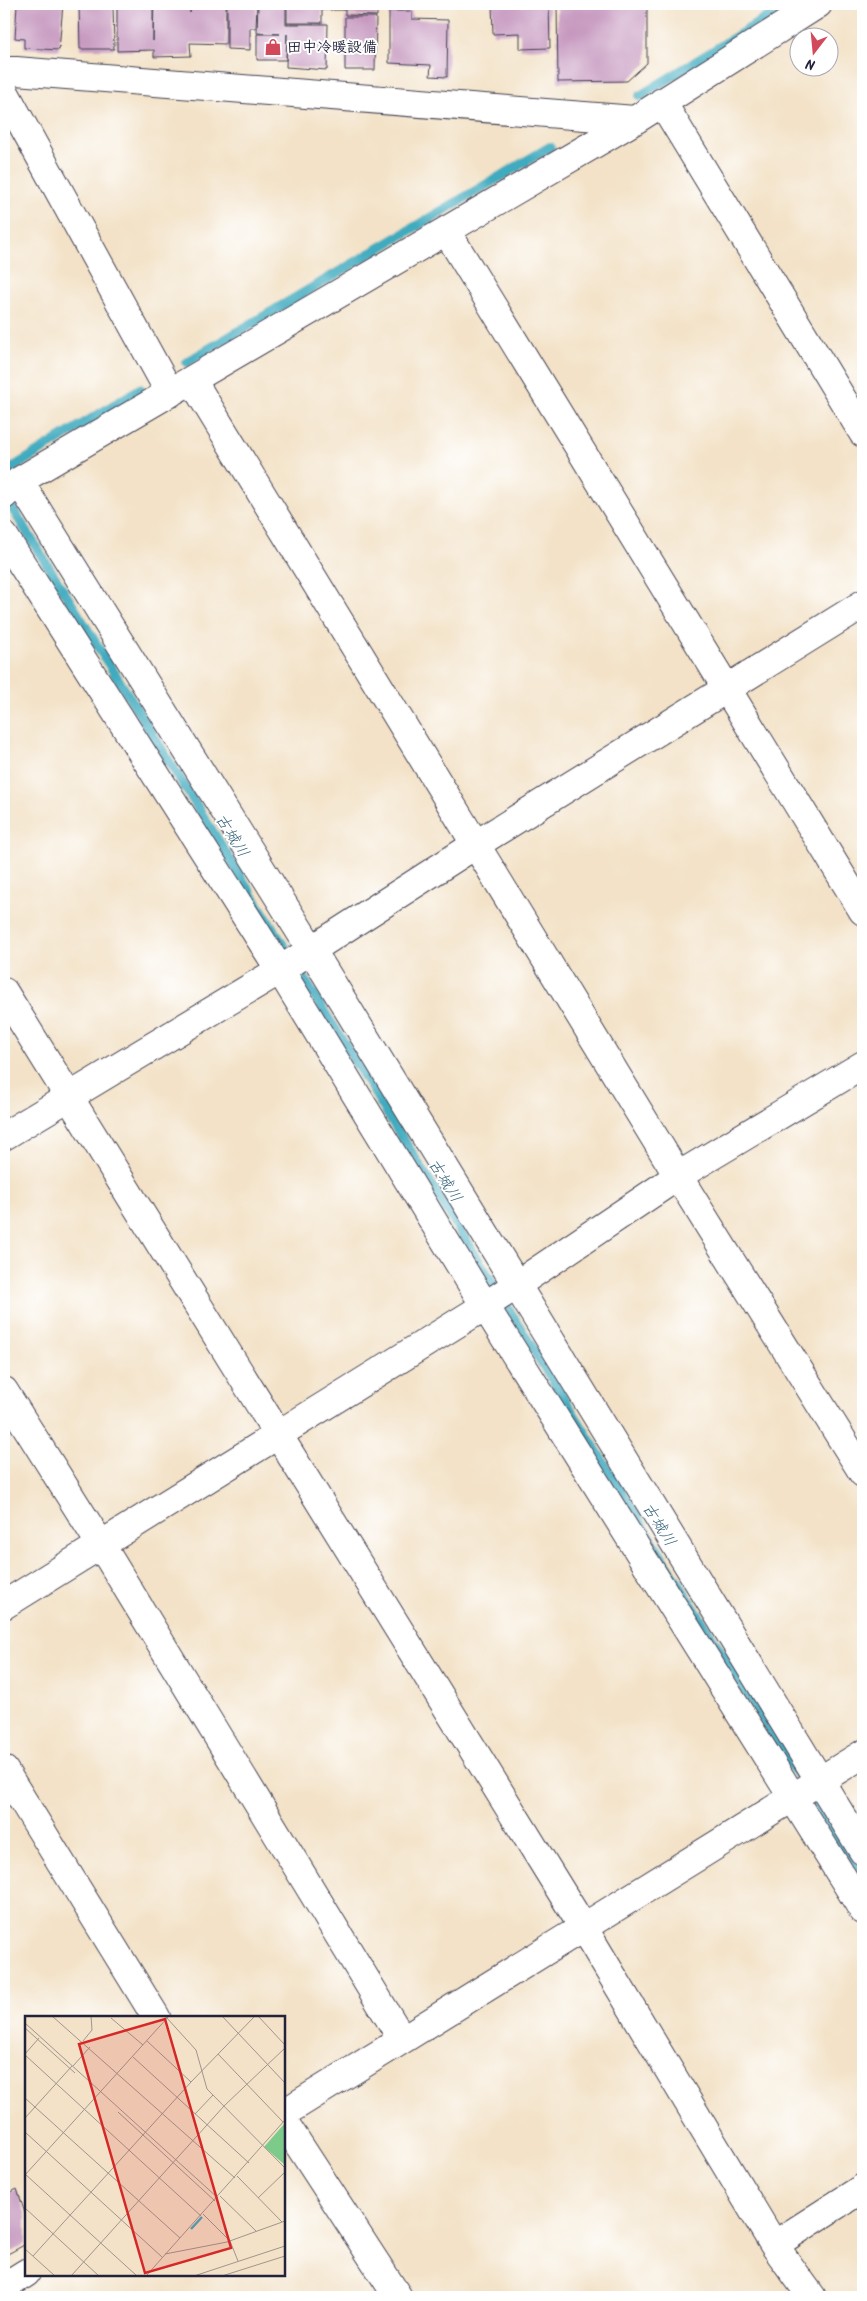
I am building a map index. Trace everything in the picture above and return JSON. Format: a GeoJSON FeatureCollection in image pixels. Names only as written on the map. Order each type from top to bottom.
{"type":"FeatureCollection","features":[{"type":"Feature","properties":{"kind":"street"},"geometry":{"type":"LineString","coordinates":[[818,4],[635,120],[447,232],[181,386],[11,489],[311,949],[863,1851]]}},
{"type":"Feature","properties":{"kind":"street"},"geometry":{"type":"LineString","coordinates":[[4,71],[16,70],[635,120]]}},
{"type":"Feature","properties":{"kind":"street"},"geometry":{"type":"LineString","coordinates":[[4,91],[181,386],[476,845],[678,1176],[863,1473]]}},
{"type":"Feature","properties":{"kind":"street"},"geometry":{"type":"LineString","coordinates":[[662,102],[863,433]]}},
{"type":"Feature","properties":{"kind":"street"},"geometry":{"type":"LineString","coordinates":[[447,232],[863,911]]}},
{"type":"Feature","properties":{"kind":"street"},"geometry":{"type":"LineString","coordinates":[[4,536],[280,970],[485,1306],[863,1910]]}},
{"type":"Feature","properties":{"kind":"street"},"geometry":{"type":"LineString","coordinates":[[4,1136],[280,970],[476,845],[863,604]]}},
{"type":"Feature","properties":{"kind":"street"},"geometry":{"type":"LineString","coordinates":[[4,992],[583,1927],[774,2245],[812,2297]]}},
{"type":"Feature","properties":{"kind":"street"},"geometry":{"type":"LineString","coordinates":[[4,1605],[485,1306],[678,1176],[863,1065]]}},
{"type":"Feature","properties":{"kind":"street"},"geometry":{"type":"LineString","coordinates":[[4,1391],[101,1545],[402,2040]]}},
{"type":"Feature","properties":{"kind":"street"},"geometry":{"type":"LineString","coordinates":[[285,2112],[863,1754]]}},
{"type":"Feature","properties":{"kind":"street"},"geometry":{"type":"LineString","coordinates":[[4,1770],[155,2016]]}},
{"type":"Feature","properties":{"kind":"street"},"geometry":{"type":"LineString","coordinates":[[285,2124],[398,2297]]}},
{"type":"Feature","properties":{"kind":"street"},"geometry":{"type":"LineString","coordinates":[[774,2245],[863,2188]]}},
{"type":"Feature","properties":{"kind":"street"},"geometry":{"type":"LineString","coordinates":[[4,2287],[25,2274]]}},
{"type":"Feature","properties":{"kind":"building"},"geometry":{"type":"Polygon","coordinates":[[[63,4],[59,50],[24,48],[24,39],[15,38],[17,5],[63,4]]]}},
{"type":"Feature","properties":{"kind":"building"},"geometry":{"type":"Polygon","coordinates":[[[79,4],[113,4],[114,49],[80,49],[79,4]]]}},
{"type":"Feature","properties":{"kind":"building"},"geometry":{"type":"Polygon","coordinates":[[[117,4],[153,4],[153,41],[154,4],[190,4],[190,13],[191,4],[226,4],[226,44],[190,43],[191,56],[154,57],[154,50],[117,51],[117,4]]]}},
{"type":"Feature","properties":{"kind":"building"},"geometry":{"type":"Polygon","coordinates":[[[227,4],[257,4],[256,28],[250,28],[250,50],[227,49],[227,4]]]}},
{"type":"Feature","properties":{"kind":"building"},"geometry":{"type":"Polygon","coordinates":[[[258,4],[286,4],[286,24],[328,24],[327,70],[286,67],[287,34],[286,60],[257,60],[257,34],[280,34],[257,33],[258,4]]]}},
{"type":"Feature","properties":{"kind":"building"},"geometry":{"type":"Polygon","coordinates":[[[287,4],[332,4],[332,10],[322,10],[322,23],[287,23],[287,4]]]}},
{"type":"Feature","properties":{"kind":"building"},"geometry":{"type":"Polygon","coordinates":[[[333,4],[377,4],[377,16],[345,15],[345,10],[333,10],[333,4]]]}},
{"type":"Feature","properties":{"kind":"building"},"geometry":{"type":"Polygon","coordinates":[[[492,4],[549,4],[550,48],[520,49],[520,33],[493,34],[492,4]]]}},
{"type":"Feature","properties":{"kind":"building"},"geometry":{"type":"Polygon","coordinates":[[[557,4],[647,4],[647,63],[627,81],[558,82],[557,4]]]}},
{"type":"Feature","properties":{"kind":"building"},"geometry":{"type":"Polygon","coordinates":[[[389,11],[412,11],[412,19],[448,20],[447,77],[430,76],[431,65],[389,63],[389,11]]]}},
{"type":"Feature","properties":{"kind":"building"},"geometry":{"type":"Polygon","coordinates":[[[345,17],[376,17],[375,70],[345,70],[345,17]]]}},
{"type":"Feature","properties":{"kind":"building"},"geometry":{"type":"Polygon","coordinates":[[[17,2189],[25,2213],[25,2245],[4,2256],[4,2196],[17,2189]]]}},
{"type":"Feature","properties":{"kind":"waterway"},"geometry":{"type":"LineString","coordinates":[[640,96],[789,4]]}},
{"type":"Feature","properties":{"kind":"waterway"},"geometry":{"type":"LineString","coordinates":[[187,362],[550,147]]}},
{"type":"Feature","properties":{"kind":"waterway"},"geometry":{"type":"LineString","coordinates":[[4,473],[140,389]]}},
{"type":"Feature","properties":{"kind":"waterway","name":"古城川"},"geometry":{"type":"LineString","coordinates":[[4,495],[863,1881]]}},
{"type":"Feature","properties":{"kind":"place","name":"田中冷暖設備"},"geometry":{"type":"Point","coordinates":[273,47]}}]}
